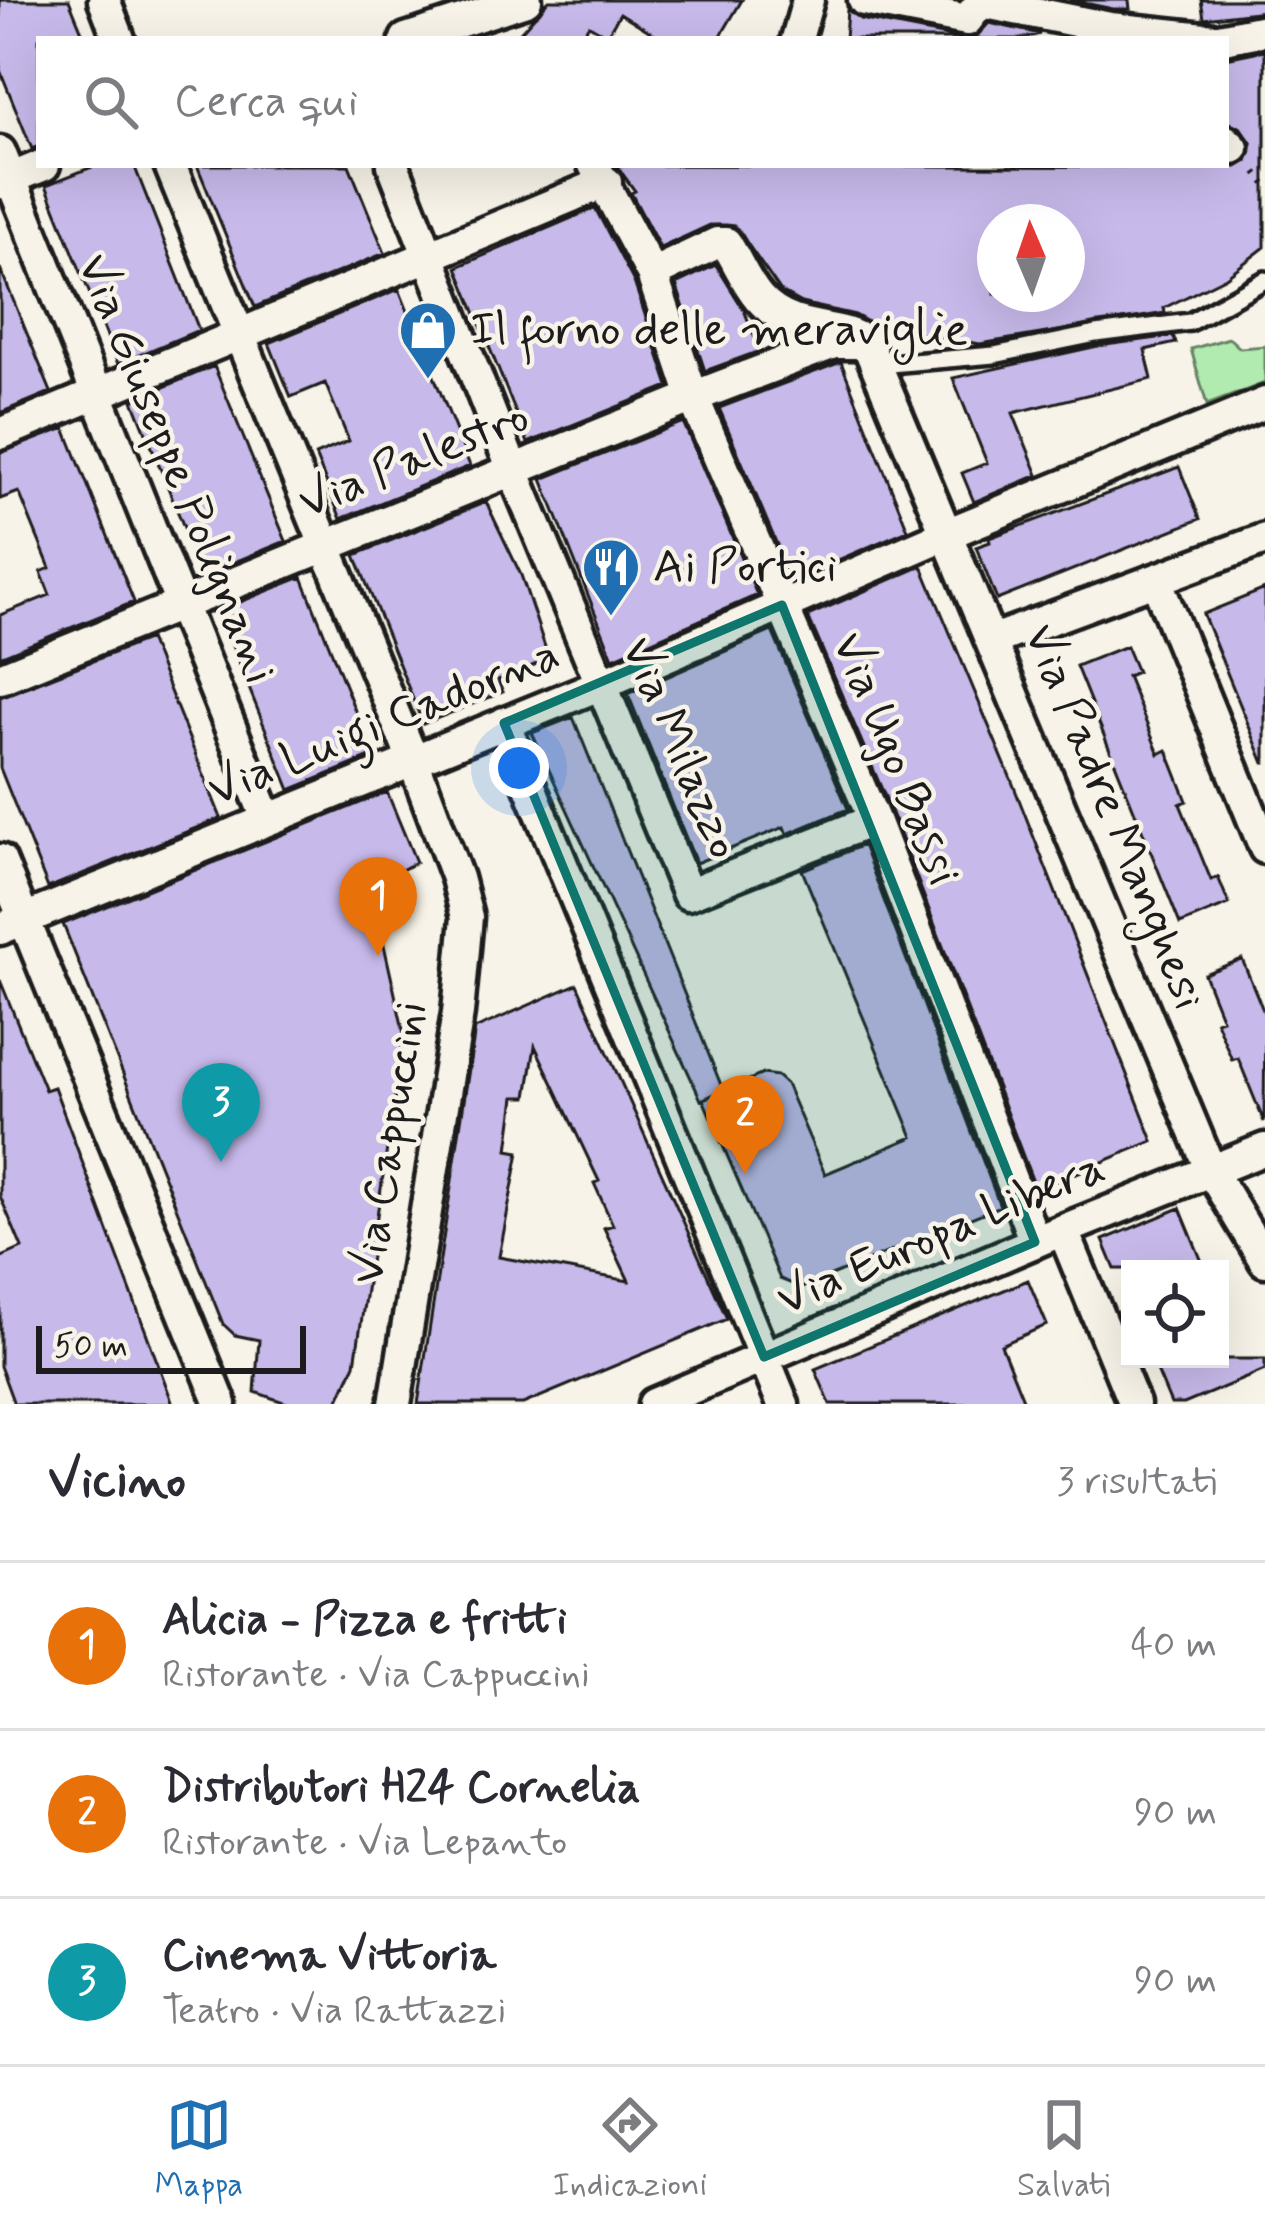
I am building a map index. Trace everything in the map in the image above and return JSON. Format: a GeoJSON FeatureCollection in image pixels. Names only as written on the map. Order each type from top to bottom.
{"type":"FeatureCollection","features":[{"type":"Feature","properties":{"kind":"street"},"geometry":{"type":"LineString","coordinates":[[104,0],[118,36]]}},
{"type":"Feature","properties":{"kind":"street"},"geometry":{"type":"LineString","coordinates":[[415,36],[526,0]]}},
{"type":"Feature","properties":{"kind":"street"},"geometry":{"type":"LineString","coordinates":[[798,36],[808,0]]}},
{"type":"Feature","properties":{"kind":"street"},"geometry":{"type":"LineString","coordinates":[[864,0],[967,20],[981,1],[1110,28],[1181,36]]}},
{"type":"Feature","properties":{"kind":"street"},"geometry":{"type":"LineString","coordinates":[[1229,37],[1265,30]]}},
{"type":"Feature","properties":{"kind":"street"},"geometry":{"type":"LineString","coordinates":[[4,171],[36,166]]}},
{"type":"Feature","properties":{"kind":"street","name":"Via Cappuccini"},"geometry":{"type":"LineString","coordinates":[[171,168],[413,760],[458,878],[467,917],[458,1013],[395,1404]]}},
{"type":"Feature","properties":{"kind":"street","name":"Via Milazzo"},"geometry":{"type":"LineString","coordinates":[[394,168],[688,894],[874,820]]}},
{"type":"Feature","properties":{"kind":"street","name":"Via Giuseppe Polignani"},"geometry":{"type":"LineString","coordinates":[[4,171],[267,819]]}},
{"type":"Feature","properties":{"kind":"street"},"geometry":{"type":"LineString","coordinates":[[0,434],[429,257],[600,174]]}},
{"type":"Feature","properties":{"kind":"street","name":"Via Ugo Bassi"},"geometry":{"type":"LineString","coordinates":[[600,174],[652,274],[693,397],[1049,1236],[1134,1404]]}},
{"type":"Feature","properties":{"kind":"street"},"geometry":{"type":"LineString","coordinates":[[652,274],[717,242],[726,243],[740,275],[758,298],[791,320],[850,331],[873,354]]}},
{"type":"Feature","properties":{"kind":"street","name":"Via Palestro"},"geometry":{"type":"LineString","coordinates":[[0,678],[512,468],[834,343],[873,354]]}},
{"type":"Feature","properties":{"kind":"street","name":"Via Padre Manghesi"},"geometry":{"type":"LineString","coordinates":[[873,354],[1211,1172],[1265,1261]]}},
{"type":"Feature","properties":{"kind":"street","name":"Via Luigi Cadorna"},"geometry":{"type":"LineString","coordinates":[[12,924],[604,683],[949,533],[1265,404]]}},
{"type":"Feature","properties":{"kind":"street"},"geometry":{"type":"LineString","coordinates":[[993,640],[1265,539]]}},
{"type":"Feature","properties":{"kind":"street"},"geometry":{"type":"LineString","coordinates":[[1156,580],[1265,848]]}},
{"type":"Feature","properties":{"kind":"street"},"geometry":{"type":"LineString","coordinates":[[504,723],[783,1404]]}},
{"type":"Feature","properties":{"kind":"street"},"geometry":{"type":"LineString","coordinates":[[0,860],[12,924],[221,1404]]}},
{"type":"Feature","properties":{"kind":"street","name":"Via Europa Libera"},"geometry":{"type":"LineString","coordinates":[[654,1404],[1265,1149]]}},
{"type":"Feature","properties":{"kind":"lane"},"geometry":{"type":"LineString","coordinates":[[873,354],[994,355],[1096,334],[1190,322],[1265,280]]}},
{"type":"Feature","properties":{"kind":"highlighted area"},"geometry":{"type":"Polygon","coordinates":[[[782,605],[1035,1242],[764,1357],[504,723],[782,605]]]}},
{"type":"Feature","properties":{"kind":"green space"},"geometry":{"type":"Polygon","coordinates":[[[1229,338],[1240,348],[1265,346],[1265,383],[1207,405],[1191,349],[1229,338]]]}},
{"type":"Feature","properties":{"kind":"building"},"geometry":{"type":"Polygon","coordinates":[[[0,0],[69,0],[84,36],[36,36],[36,147],[32,149],[0,70],[0,0]]]}},
{"type":"Feature","properties":{"kind":"building"},"geometry":{"type":"Polygon","coordinates":[[[549,0],[742,0],[721,36],[657,36],[620,13],[607,35],[589,25],[581,36],[517,36],[549,0]]]}},
{"type":"Feature","properties":{"kind":"building"},"geometry":{"type":"Polygon","coordinates":[[[1070,0],[1129,0],[1130,9],[1113,9],[1070,0]]]}},
{"type":"Feature","properties":{"kind":"building"},"geometry":{"type":"Polygon","coordinates":[[[1201,0],[1265,0],[1265,11],[1204,18],[1201,0]]]}},
{"type":"Feature","properties":{"kind":"building"},"geometry":{"type":"Polygon","coordinates":[[[847,9],[860,19],[948,36],[845,36],[847,9]]]}},
{"type":"Feature","properties":{"kind":"building"},"geometry":{"type":"Polygon","coordinates":[[[989,23],[1040,34],[1032,36],[977,36],[989,23]]]}},
{"type":"Feature","properties":{"kind":"building"},"geometry":{"type":"Polygon","coordinates":[[[1265,50],[1265,247],[1226,277],[1164,308],[1165,313],[980,344],[877,327],[855,315],[801,303],[781,292],[735,226],[710,225],[660,248],[631,193],[635,191],[618,168],[1229,168],[1247,161],[1252,144],[1240,127],[1229,123],[1229,57],[1265,50]]]}},
{"type":"Feature","properties":{"kind":"building"},"geometry":{"type":"Polygon","coordinates":[[[89,168],[135,168],[199,330],[118,364],[46,185],[89,168]]]}},
{"type":"Feature","properties":{"kind":"building"},"geometry":{"type":"Polygon","coordinates":[[[198,168],[350,168],[385,253],[255,307],[198,168]]]}},
{"type":"Feature","properties":{"kind":"building"},"geometry":{"type":"Polygon","coordinates":[[[595,208],[634,282],[669,386],[528,443],[457,267],[595,208]]]}},
{"type":"Feature","properties":{"kind":"building"},"geometry":{"type":"Polygon","coordinates":[[[716,265],[744,310],[760,351],[705,371],[676,284],[716,265]]]}},
{"type":"Feature","properties":{"kind":"building"},"geometry":{"type":"Polygon","coordinates":[[[0,268],[51,392],[0,413],[0,268]]]}},
{"type":"Feature","properties":{"kind":"building"},"geometry":{"type":"Polygon","coordinates":[[[399,289],[470,466],[341,519],[315,455],[349,441],[325,383],[291,397],[269,343],[399,289]]]}},
{"type":"Feature","properties":{"kind":"building"},"geometry":{"type":"Polygon","coordinates":[[[1173,336],[1176,343],[1145,350],[1152,379],[1013,413],[1038,475],[974,502],[962,473],[987,463],[953,378],[1098,346],[1173,336]]]}},
{"type":"Feature","properties":{"kind":"building"},"geometry":{"type":"Polygon","coordinates":[[[841,362],[908,530],[792,580],[719,408],[841,362]]]}},
{"type":"Feature","properties":{"kind":"building"},"geometry":{"type":"Polygon","coordinates":[[[214,366],[286,541],[203,575],[133,400],[214,366]]]}},
{"type":"Feature","properties":{"kind":"building"},"geometry":{"type":"Polygon","coordinates":[[[683,422],[757,595],[613,658],[542,479],[683,422]]]}},
{"type":"Feature","properties":{"kind":"building"},"geometry":{"type":"Polygon","coordinates":[[[65,428],[134,602],[0,657],[0,615],[50,595],[41,572],[50,568],[19,492],[0,499],[0,453],[65,428]]]}},
{"type":"Feature","properties":{"kind":"building"},"geometry":{"type":"Polygon","coordinates":[[[1179,467],[1200,519],[997,600],[976,547],[990,542],[989,538],[1179,467]]]}},
{"type":"Feature","properties":{"kind":"building"},"geometry":{"type":"Polygon","coordinates":[[[486,502],[521,575],[549,659],[498,680],[503,692],[423,724],[355,555],[486,502]]]}},
{"type":"Feature","properties":{"kind":"building"},"geometry":{"type":"Polygon","coordinates":[[[922,566],[1153,1141],[1036,1190],[892,813],[808,616],[922,566]]]}},
{"type":"Feature","properties":{"kind":"building"},"geometry":{"type":"Polygon","coordinates":[[[302,577],[373,756],[290,790],[218,611],[302,577]]]}},
{"type":"Feature","properties":{"kind":"building"},"geometry":{"type":"Polygon","coordinates":[[[1265,589],[1265,763],[1264,763],[1203,614],[1265,589]]]}},
{"type":"Feature","properties":{"kind":"building"},"geometry":{"type":"Polygon","coordinates":[[[772,631],[848,809],[787,834],[784,827],[696,863],[628,694],[772,631]]]}},
{"type":"Feature","properties":{"kind":"building"},"geometry":{"type":"Polygon","coordinates":[[[149,639],[221,818],[48,888],[0,768],[0,697],[149,639]]]}},
{"type":"Feature","properties":{"kind":"building"},"geometry":{"type":"Polygon","coordinates":[[[1126,646],[1137,672],[1127,676],[1159,754],[1167,750],[1187,801],[1180,804],[1211,880],[1218,877],[1229,904],[1180,924],[1076,666],[1126,646]]]}},
{"type":"Feature","properties":{"kind":"building"},"geometry":{"type":"Polygon","coordinates":[[[573,717],[723,1090],[701,1100],[532,733],[573,717]]]}},
{"type":"Feature","properties":{"kind":"building"},"geometry":{"type":"Polygon","coordinates":[[[387,792],[416,862],[371,887],[404,1034],[355,1364],[337,1404],[289,1404],[255,1392],[259,1340],[235,1335],[223,1324],[63,924],[387,792]]]}},
{"type":"Feature","properties":{"kind":"building"},"geometry":{"type":"Polygon","coordinates":[[[863,845],[1000,1206],[802,1288],[780,1279],[703,1099],[763,1074],[777,1076],[786,1084],[825,1174],[913,1137],[802,870],[863,845]]]}},
{"type":"Feature","properties":{"kind":"building"},"geometry":{"type":"Polygon","coordinates":[[[1242,959],[1265,1015],[1264,1122],[1238,1058],[1232,1060],[1216,1021],[1222,1019],[1204,974],[1242,959]]]}},
{"type":"Feature","properties":{"kind":"building"},"geometry":{"type":"Polygon","coordinates":[[[0,980],[45,1090],[54,1087],[173,1404],[14,1404],[0,1366],[0,1258],[22,1248],[0,1196],[0,980]]]}},
{"type":"Feature","properties":{"kind":"building"},"geometry":{"type":"Polygon","coordinates":[[[577,984],[727,1319],[523,1404],[418,1404],[475,1029],[577,984]],[[535,1046],[527,1097],[515,1097],[508,1150],[519,1152],[499,1257],[629,1281],[604,1228],[613,1225],[594,1183],[599,1181],[535,1046]]]}},
{"type":"Feature","properties":{"kind":"building"},"geometry":{"type":"Polygon","coordinates":[[[1180,1208],[1201,1260],[1121,1260],[1121,1269],[1115,1269],[1103,1240],[1180,1208]]]}},
{"type":"Feature","properties":{"kind":"building"},"geometry":{"type":"Polygon","coordinates":[[[1028,1280],[1047,1325],[1001,1345],[1025,1404],[830,1404],[815,1369],[1028,1280]]]}},
{"type":"Feature","properties":{"kind":"building"},"geometry":{"type":"Polygon","coordinates":[[[1229,1359],[1265,1359],[1265,1370],[1184,1404],[1171,1404],[1156,1368],[1229,1368],[1229,1359]]]}},
{"type":"Feature","properties":{"kind":"place","name":"Il forno delle meraviglie"},"geometry":{"type":"Point","coordinates":[428,381]}},
{"type":"Feature","properties":{"kind":"place","name":"Ai Portici"},"geometry":{"type":"Point","coordinates":[611,618]}},
{"type":"Feature","properties":{"kind":"place","name":"Alicia - Pizza e fritti"},"geometry":{"type":"Point","coordinates":[378,956]}},
{"type":"Feature","properties":{"kind":"place","name":"Cinema Vittoria"},"geometry":{"type":"Point","coordinates":[221,1162]}},
{"type":"Feature","properties":{"kind":"place","name":"Distributori H24 Cornelia"},"geometry":{"type":"Point","coordinates":[745,1174]}}]}
